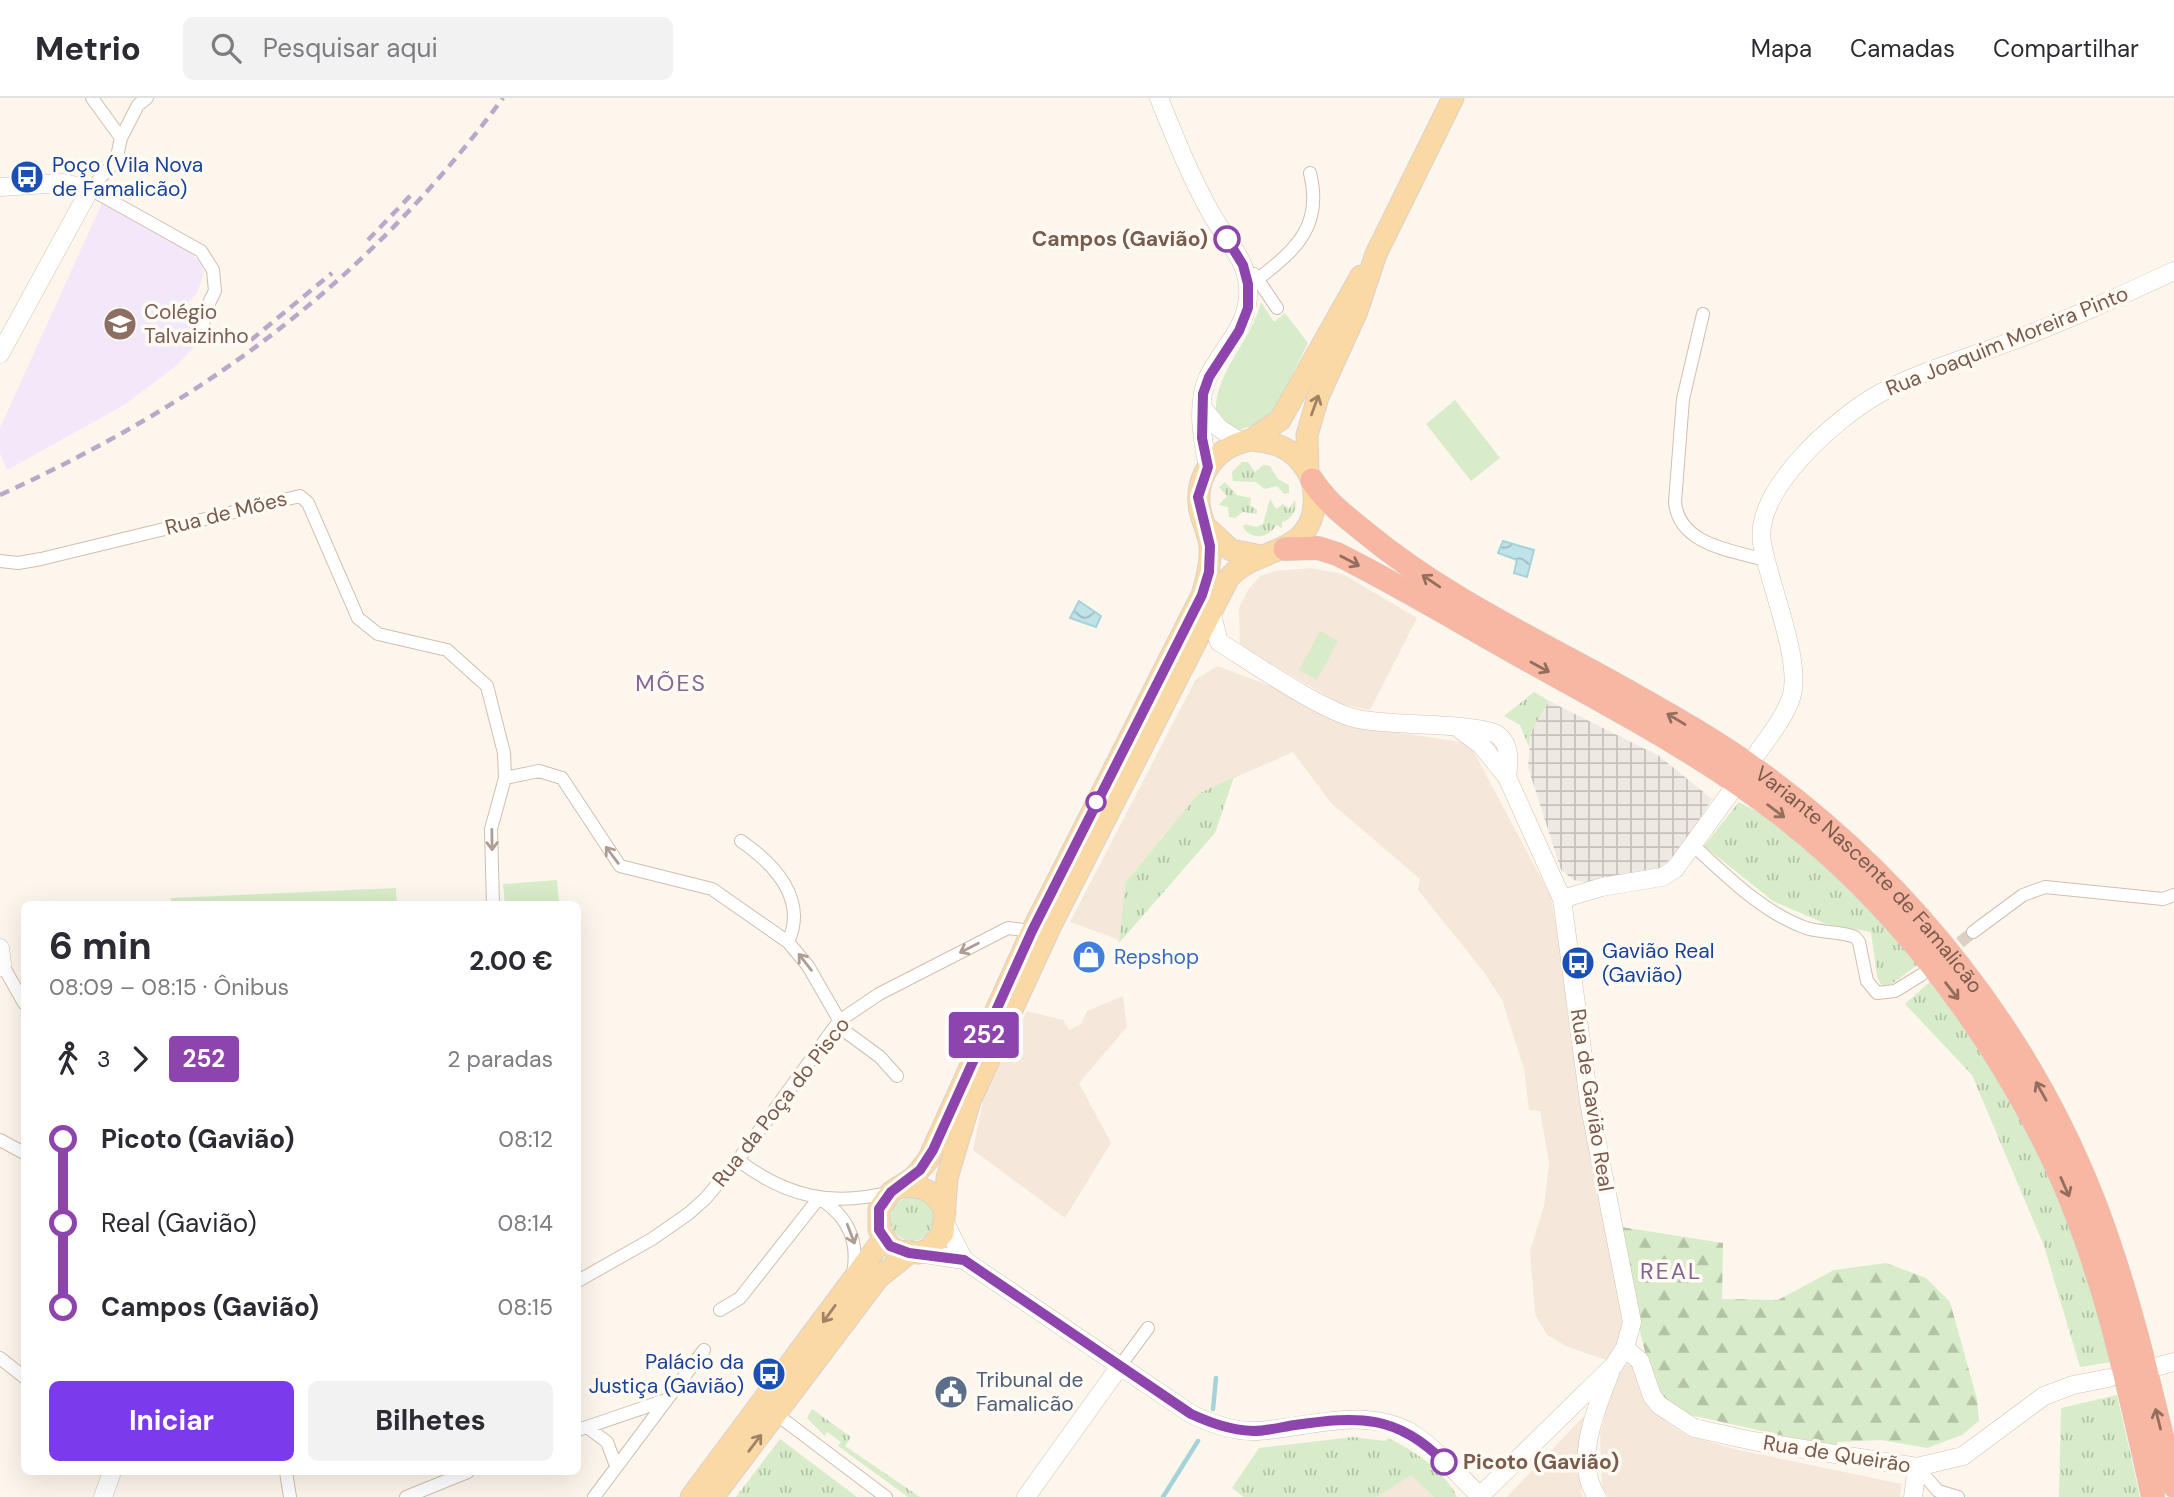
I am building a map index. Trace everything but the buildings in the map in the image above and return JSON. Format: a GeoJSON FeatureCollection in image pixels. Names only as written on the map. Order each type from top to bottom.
{"type":"FeatureCollection","features":[{"type":"Feature","properties":{"kind":"highway","name":"Variante Nascente de Famalicão"},"geometry":{"type":"LineString","coordinates":[[1310,476],[1324,498],[1383,547],[1433,583],[1678,720],[1761,773],[1841,838],[1887,881],[1942,943],[2017,1047],[2049,1105],[2094,1201],[2129,1308],[2174,1486]]}},
{"type":"Feature","properties":{"kind":"highway","name":"Variante Nascente de Famalicão"},"geometry":{"type":"LineString","coordinates":[[1274,552],[1318,548],[1337,554],[1666,737],[1777,812],[1826,852],[1871,896],[1924,956],[1965,1009],[2004,1068],[2042,1135],[2087,1243],[2131,1398],[2153,1497]]}},
{"type":"Feature","properties":{"kind":"main road"},"geometry":{"type":"LineString","coordinates":[[713,1497],[878,1278],[914,1253],[937,1242],[945,1218],[950,1167],[970,1101],[1052,923],[1211,611],[1235,570],[1274,552],[1308,526],[1315,495],[1306,453],[1311,417],[1357,311],[1377,254],[1453,98]]}},
{"type":"Feature","properties":{"kind":"main road"},"geometry":{"type":"LineString","coordinates":[[914,1253],[899,1251],[883,1239],[877,1220],[879,1209],[896,1189],[920,1170],[933,1150],[1032,931],[1202,595],[1209,572],[1210,546],[1198,497],[1208,467],[1217,456],[1280,420],[1343,304],[1377,254]]}},
{"type":"Feature","properties":{"kind":"main road"},"geometry":{"type":"LineString","coordinates":[[1246,441],[1268,441],[1284,447],[1298,458],[1310,476]]}},
{"type":"Feature","properties":{"kind":"main road"},"geometry":{"type":"LineString","coordinates":[[1206,527],[1231,550],[1247,555],[1274,552]]}},
{"type":"Feature","properties":{"kind":"main road"},"geometry":{"type":"LineString","coordinates":[[896,1189],[912,1185],[933,1193],[945,1218]]}},
{"type":"Feature","properties":{"kind":"main road"},"geometry":{"type":"LineString","coordinates":[[691,1497],[883,1239]]}},
{"type":"Feature","properties":{"kind":"street"},"geometry":{"type":"LineString","coordinates":[[92,98],[121,138]]}},
{"type":"Feature","properties":{"kind":"street"},"geometry":{"type":"LineString","coordinates":[[0,354],[90,189],[116,161],[121,138],[138,104],[147,98]]}},
{"type":"Feature","properties":{"kind":"street"},"geometry":{"type":"LineString","coordinates":[[1159,98],[1190,172],[1243,265],[1278,308]]}},
{"type":"Feature","properties":{"kind":"street"},"geometry":{"type":"LineString","coordinates":[[1208,467],[1202,438],[1202,407],[1209,377],[1244,322],[1254,281],[1292,253],[1308,230],[1316,194],[1310,173]]}},
{"type":"Feature","properties":{"kind":"street"},"geometry":{"type":"LineString","coordinates":[[0,187],[63,183],[90,189],[201,251],[213,270],[215,291],[204,313],[203,336]]}},
{"type":"Feature","properties":{"kind":"street","name":"Rua Joaquim Moreira Pinto"},"geometry":{"type":"LineString","coordinates":[[1758,752],[1783,714],[1794,684],[1791,657],[1765,560],[1761,526],[1770,500],[1788,474],[1858,407],[1890,388],[2088,311],[2174,271]]}},
{"type":"Feature","properties":{"kind":"street"},"geometry":{"type":"LineString","coordinates":[[1703,314],[1683,399],[1675,502],[1677,518],[1698,539],[1765,560]]}},
{"type":"Feature","properties":{"kind":"street"},"geometry":{"type":"LineString","coordinates":[[1202,407],[1219,428],[1246,441]]}},
{"type":"Feature","properties":{"kind":"street","name":"Rua de Mões"},"geometry":{"type":"LineString","coordinates":[[0,561],[18,563],[41,559],[300,496],[308,503],[358,618],[378,634],[447,650],[487,686],[504,753],[505,778]]}},
{"type":"Feature","properties":{"kind":"street"},"geometry":{"type":"LineString","coordinates":[[1191,652],[1219,642],[1211,611]]}},
{"type":"Feature","properties":{"kind":"street","name":"Rua de Gavião Real"},"geometry":{"type":"LineString","coordinates":[[1219,642],[1340,713],[1393,725],[1458,728],[1488,739],[1507,750],[1507,777],[1562,899],[1589,1102],[1632,1322],[1625,1348]]}},
{"type":"Feature","properties":{"kind":"street"},"geometry":{"type":"LineString","coordinates":[[494,901],[492,829],[505,778],[539,771],[562,778],[612,858],[620,866],[712,889],[788,942],[815,976],[846,1032],[880,1057],[897,1076]]}},
{"type":"Feature","properties":{"kind":"street"},"geometry":{"type":"LineString","coordinates":[[1562,899],[1602,887],[1662,877],[1675,869],[1695,847],[1730,793]]}},
{"type":"Feature","properties":{"kind":"street"},"geometry":{"type":"LineString","coordinates":[[741,841],[780,875],[788,887],[795,917],[788,942]]}},
{"type":"Feature","properties":{"kind":"street"},"geometry":{"type":"LineString","coordinates":[[1695,847],[1746,893],[1782,915],[1807,928],[1855,937],[1859,942],[1867,981],[1877,993],[1895,991],[1921,975]]}},
{"type":"Feature","properties":{"kind":"street"},"geometry":{"type":"LineString","coordinates":[[1973,932],[2023,895],[2045,887],[2163,899],[2174,895]]}},
{"type":"Feature","properties":{"kind":"street","name":"Rua da Poça do Pisco"},"geometry":{"type":"LineString","coordinates":[[581,1279],[652,1239],[688,1214],[738,1160],[839,1021],[879,993],[1008,928],[1032,931]]}},
{"type":"Feature","properties":{"kind":"street"},"geometry":{"type":"LineString","coordinates":[[1,960],[21,997]]}},
{"type":"Feature","properties":{"kind":"street"},"geometry":{"type":"LineString","coordinates":[[0,1140],[21,1151]]}},
{"type":"Feature","properties":{"kind":"street"},"geometry":{"type":"LineString","coordinates":[[738,1160],[774,1185],[819,1198],[853,1201],[896,1189]]}},
{"type":"Feature","properties":{"kind":"street"},"geometry":{"type":"LineString","coordinates":[[819,1198],[839,1215],[854,1237],[856,1260],[852,1283]]}},
{"type":"Feature","properties":{"kind":"street"},"geometry":{"type":"LineString","coordinates":[[720,1310],[740,1298],[819,1198]]}},
{"type":"Feature","properties":{"kind":"street"},"geometry":{"type":"LineString","coordinates":[[945,1218],[964,1260]]}},
{"type":"Feature","properties":{"kind":"street"},"geometry":{"type":"LineString","coordinates":[[914,1253],[964,1260],[1191,1414],[1213,1424],[1256,1431],[1352,1419],[1389,1423],[1410,1433],[1429,1447],[1480,1497],[1614,1365],[1625,1348]]}},
{"type":"Feature","properties":{"kind":"street"},"geometry":{"type":"LineString","coordinates":[[1026,1497],[1148,1328]]}},
{"type":"Feature","properties":{"kind":"street","name":"Rua de Queirão"},"geometry":{"type":"LineString","coordinates":[[1625,1348],[1640,1361],[1652,1396],[1659,1405],[1694,1428],[1754,1441],[1917,1467],[1963,1456],[2044,1396],[2073,1385],[2109,1378]]}},
{"type":"Feature","properties":{"kind":"street"},"geometry":{"type":"LineString","coordinates":[[594,1497],[704,1350]]}},
{"type":"Feature","properties":{"kind":"street"},"geometry":{"type":"LineString","coordinates":[[0,1358],[21,1375]]}},
{"type":"Feature","properties":{"kind":"street"},"geometry":{"type":"LineString","coordinates":[[1591,1430],[1614,1365]]}},
{"type":"Feature","properties":{"kind":"street"},"geometry":{"type":"LineString","coordinates":[[1580,1399],[1589,1415],[1591,1430],[1587,1472],[1597,1497]]}},
{"type":"Feature","properties":{"kind":"street"},"geometry":{"type":"LineString","coordinates":[[582,1429],[664,1401]]}},
{"type":"Feature","properties":{"kind":"street"},"geometry":{"type":"LineString","coordinates":[[776,1414],[886,1497]]}},
{"type":"Feature","properties":{"kind":"street"},"geometry":{"type":"LineString","coordinates":[[582,1429],[607,1442],[616,1466]]}},
{"type":"Feature","properties":{"kind":"street"},"geometry":{"type":"LineString","coordinates":[[1913,1497],[1917,1467]]}},
{"type":"Feature","properties":{"kind":"street"},"geometry":{"type":"LineString","coordinates":[[1917,1467],[1938,1491],[1958,1497]]}},
{"type":"Feature","properties":{"kind":"street"},"geometry":{"type":"LineString","coordinates":[[103,1497],[112,1475]]}},
{"type":"Feature","properties":{"kind":"street"},"geometry":{"type":"LineString","coordinates":[[286,1475],[290,1497]]}},
{"type":"Feature","properties":{"kind":"street"},"geometry":{"type":"LineString","coordinates":[[406,1497],[461,1475]]}},
{"type":"Feature","properties":{"kind":"shaded area","name":"Colégio Talvaizinho"},"geometry":{"type":"Polygon","coordinates":[[[102,203],[187,249],[201,264],[204,272],[197,293],[185,307],[199,342],[176,366],[124,405],[7,470],[0,453],[0,428],[102,203]]]}},
{"type":"Feature","properties":{"kind":"shaded area"},"geometry":{"type":"Polygon","coordinates":[[[1311,568],[1343,574],[1417,618],[1370,710],[1341,704],[1240,646],[1239,608],[1248,590],[1260,576],[1276,571],[1311,568]]]}},
{"type":"Feature","properties":{"kind":"shaded area"},"geometry":{"type":"Polygon","coordinates":[[[1218,666],[1275,688],[1346,725],[1468,743],[1474,752],[1551,897],[1624,1330],[1609,1361],[1568,1347],[1547,1335],[1535,1314],[1530,1251],[1544,1206],[1549,1163],[1540,1111],[1529,1110],[1524,1069],[1502,1000],[1483,971],[1418,890],[1420,879],[1331,803],[1293,752],[1198,794],[1125,883],[1119,943],[1117,939],[1070,922],[1196,679],[1218,666]]]}},
{"type":"Feature","properties":{"kind":"shaded area"},"geometry":{"type":"Polygon","coordinates":[[[1549,701],[1659,756],[1712,799],[1681,848],[1662,867],[1642,876],[1596,885],[1574,880],[1561,870],[1528,767],[1531,732],[1549,701]]]}},
{"type":"Feature","properties":{"kind":"shaded area"},"geometry":{"type":"Polygon","coordinates":[[[1123,996],[1127,1027],[1079,1083],[1111,1143],[1065,1218],[973,1150],[987,1082],[1027,1011],[1063,1020],[1069,1030],[1081,1024],[1087,1011],[1123,996]]]}},
{"type":"Feature","properties":{"kind":"shaded area"},"geometry":{"type":"Polygon","coordinates":[[[1632,1364],[1644,1396],[1666,1422],[1687,1436],[1739,1450],[1902,1484],[1900,1497],[1609,1497],[1602,1487],[1600,1435],[1613,1379],[1621,1365],[1632,1364]]]}},
{"type":"Feature","properties":{"kind":"shaded area"},"geometry":{"type":"Polygon","coordinates":[[[1584,1416],[1583,1497],[1507,1497],[1584,1416]]]}},
{"type":"Feature","properties":{"kind":"shaded area"},"geometry":{"type":"Polygon","coordinates":[[[1412,1474],[1434,1497],[1377,1497],[1412,1474]]]}},
{"type":"Feature","properties":{"kind":"green space"},"geometry":{"type":"Polygon","coordinates":[[[1261,302],[1274,322],[1285,313],[1308,343],[1270,419],[1234,432],[1216,414],[1217,399],[1220,385],[1250,330],[1261,302]]]}},
{"type":"Feature","properties":{"kind":"green space"},"geometry":{"type":"Polygon","coordinates":[[[1455,400],[1500,458],[1471,481],[1426,424],[1455,400]]]}},
{"type":"Feature","properties":{"kind":"green space"},"geometry":{"type":"Polygon","coordinates":[[[1242,462],[1248,462],[1255,472],[1263,465],[1270,466],[1278,479],[1289,485],[1289,493],[1284,494],[1277,486],[1264,489],[1256,482],[1233,481],[1232,472],[1242,462]]]}},
{"type":"Feature","properties":{"kind":"green space"},"geometry":{"type":"Polygon","coordinates":[[[1225,482],[1237,495],[1251,498],[1250,505],[1257,510],[1257,514],[1243,512],[1235,518],[1229,517],[1228,507],[1219,505],[1227,496],[1219,487],[1225,482]]]}},
{"type":"Feature","properties":{"kind":"green space"},"geometry":{"type":"Polygon","coordinates":[[[1270,499],[1276,509],[1283,504],[1289,509],[1295,500],[1293,514],[1282,522],[1282,528],[1276,525],[1264,535],[1250,534],[1243,527],[1245,524],[1256,527],[1263,524],[1270,499]]]}},
{"type":"Feature","properties":{"kind":"green space"},"geometry":{"type":"Polygon","coordinates":[[[1320,631],[1338,641],[1317,680],[1299,670],[1320,631]]]}},
{"type":"Feature","properties":{"kind":"green space"},"geometry":{"type":"Polygon","coordinates":[[[1534,692],[1549,701],[1531,732],[1529,747],[1520,725],[1504,716],[1534,692]]]}},
{"type":"Feature","properties":{"kind":"green space"},"geometry":{"type":"Polygon","coordinates":[[[1234,777],[1215,833],[1119,943],[1125,883],[1198,794],[1234,777]]]}},
{"type":"Feature","properties":{"kind":"green space"},"geometry":{"type":"Polygon","coordinates":[[[1739,802],[1767,817],[1820,855],[1921,962],[1889,986],[1882,987],[1877,976],[1871,932],[1826,924],[1773,901],[1704,846],[1739,802]]]}},
{"type":"Feature","properties":{"kind":"green space"},"geometry":{"type":"Polygon","coordinates":[[[557,880],[559,901],[505,901],[503,884],[557,880]]]}},
{"type":"Feature","properties":{"kind":"green space"},"geometry":{"type":"Polygon","coordinates":[[[396,888],[397,901],[171,901],[171,898],[396,888]]]}},
{"type":"Feature","properties":{"kind":"green space"},"geometry":{"type":"Polygon","coordinates":[[[1933,979],[1995,1072],[2048,1171],[2082,1254],[2111,1362],[2080,1367],[2044,1246],[1972,1075],[1905,1004],[1933,979]]]}},
{"type":"Feature","properties":{"kind":"green space"},"geometry":{"type":"Polygon","coordinates":[[[912,1197],[927,1204],[934,1219],[927,1234],[912,1241],[897,1234],[890,1219],[897,1204],[912,1197]]]}},
{"type":"Feature","properties":{"kind":"green space"},"geometry":{"type":"Polygon","coordinates":[[[1621,1227],[1723,1243],[1722,1299],[1778,1300],[1834,1270],[1886,1263],[1926,1278],[1950,1302],[1977,1399],[1979,1421],[1962,1435],[1927,1448],[1881,1440],[1838,1442],[1834,1447],[1686,1414],[1667,1402],[1650,1370],[1621,1227]]]}},
{"type":"Feature","properties":{"kind":"green space"},"geometry":{"type":"Polygon","coordinates":[[[2117,1395],[2140,1497],[2059,1497],[2061,1408],[2117,1395]]]}},
{"type":"Feature","properties":{"kind":"green space"},"geometry":{"type":"Polygon","coordinates":[[[812,1409],[851,1437],[845,1446],[920,1497],[908,1497],[838,1446],[841,1442],[827,1432],[825,1436],[807,1418],[812,1409]]]}},
{"type":"Feature","properties":{"kind":"green space"},"geometry":{"type":"Polygon","coordinates":[[[1353,1437],[1385,1441],[1388,1438],[1407,1448],[1437,1470],[1457,1497],[1434,1497],[1411,1475],[1377,1497],[1244,1497],[1232,1488],[1259,1448],[1353,1437]]]}},
{"type":"Feature","properties":{"kind":"green space"},"geometry":{"type":"Polygon","coordinates":[[[780,1439],[857,1497],[736,1497],[780,1439]]]}},
{"type":"Feature","properties":{"kind":"water"},"geometry":{"type":"Polygon","coordinates":[[[1503,541],[1534,550],[1527,577],[1514,573],[1517,560],[1498,553],[1503,541]]]}},
{"type":"Feature","properties":{"kind":"water"},"geometry":{"type":"Polygon","coordinates":[[[1079,601],[1101,616],[1096,627],[1070,618],[1079,601]]]}},
{"type":"Feature","properties":{"kind":"waterway"},"geometry":{"type":"LineString","coordinates":[[1213,1409],[1216,1378]]}},
{"type":"Feature","properties":{"kind":"waterway"},"geometry":{"type":"LineString","coordinates":[[1163,1497],[1198,1441]]}},
{"type":"Feature","properties":{"kind":"tunnel"},"geometry":{"type":"LineString","coordinates":[[1946,954],[1973,932]]}},
{"type":"Feature","properties":{"kind":"railway"},"geometry":{"type":"LineString","coordinates":[[0,495],[147,419],[278,330],[339,279],[396,224],[451,164],[503,98]]}},
{"type":"Feature","properties":{"kind":"railway"},"geometry":{"type":"LineString","coordinates":[[368,240],[412,194]]}},
{"type":"Feature","properties":{"kind":"railway"},"geometry":{"type":"LineString","coordinates":[[251,340],[332,273]]}},
{"type":"Feature","properties":{"kind":"bus line","name":"252"},"geometry":{"type":"LineString","coordinates":[[1227,239],[1243,265],[1248,284],[1248,308],[1244,322],[1209,377],[1203,394],[1202,438],[1208,467],[1201,481],[1198,497],[1210,546],[1209,572],[1202,595],[1066,860],[958,1089],[928,1160],[913,1178],[891,1192],[884,1200],[877,1220],[883,1239],[890,1246],[909,1253],[964,1260],[1127,1372],[1191,1414],[1213,1424],[1256,1431],[1352,1419],[1373,1420],[1389,1423],[1410,1433],[1444,1462]]}},
{"type":"Feature","properties":{"kind":"place","name":"Poço (Vila Nova de Famalicão)"},"geometry":{"type":"Point","coordinates":[27,177]}},
{"type":"Feature","properties":{"kind":"place","name":"Campos (Gavião)"},"geometry":{"type":"Point","coordinates":[1227,239]}},
{"type":"Feature","properties":{"kind":"place","name":"Colégio Talvaizinho"},"geometry":{"type":"Point","coordinates":[120,324]}},
{"type":"Feature","properties":{"kind":"place","name":"Repshop"},"geometry":{"type":"Point","coordinates":[1089,957]}},
{"type":"Feature","properties":{"kind":"place","name":"Gavião Real (Gavião)"},"geometry":{"type":"Point","coordinates":[1578,963]}},
{"type":"Feature","properties":{"kind":"place","name":"Palácio da Justiça (Gavião)"},"geometry":{"type":"Point","coordinates":[769,1374]}},
{"type":"Feature","properties":{"kind":"place","name":"Tribunal de Famalicão"},"geometry":{"type":"Point","coordinates":[951,1392]}},
{"type":"Feature","properties":{"kind":"place","name":"Picoto (Gavião)"},"geometry":{"type":"Point","coordinates":[1444,1462]}},
{"type":"Feature","properties":{"kind":"district","name":"MÕES"},"geometry":{"type":"Point","coordinates":[671,683]}},
{"type":"Feature","properties":{"kind":"district","name":"REAL"},"geometry":{"type":"Point","coordinates":[1671,1271]}}]}
